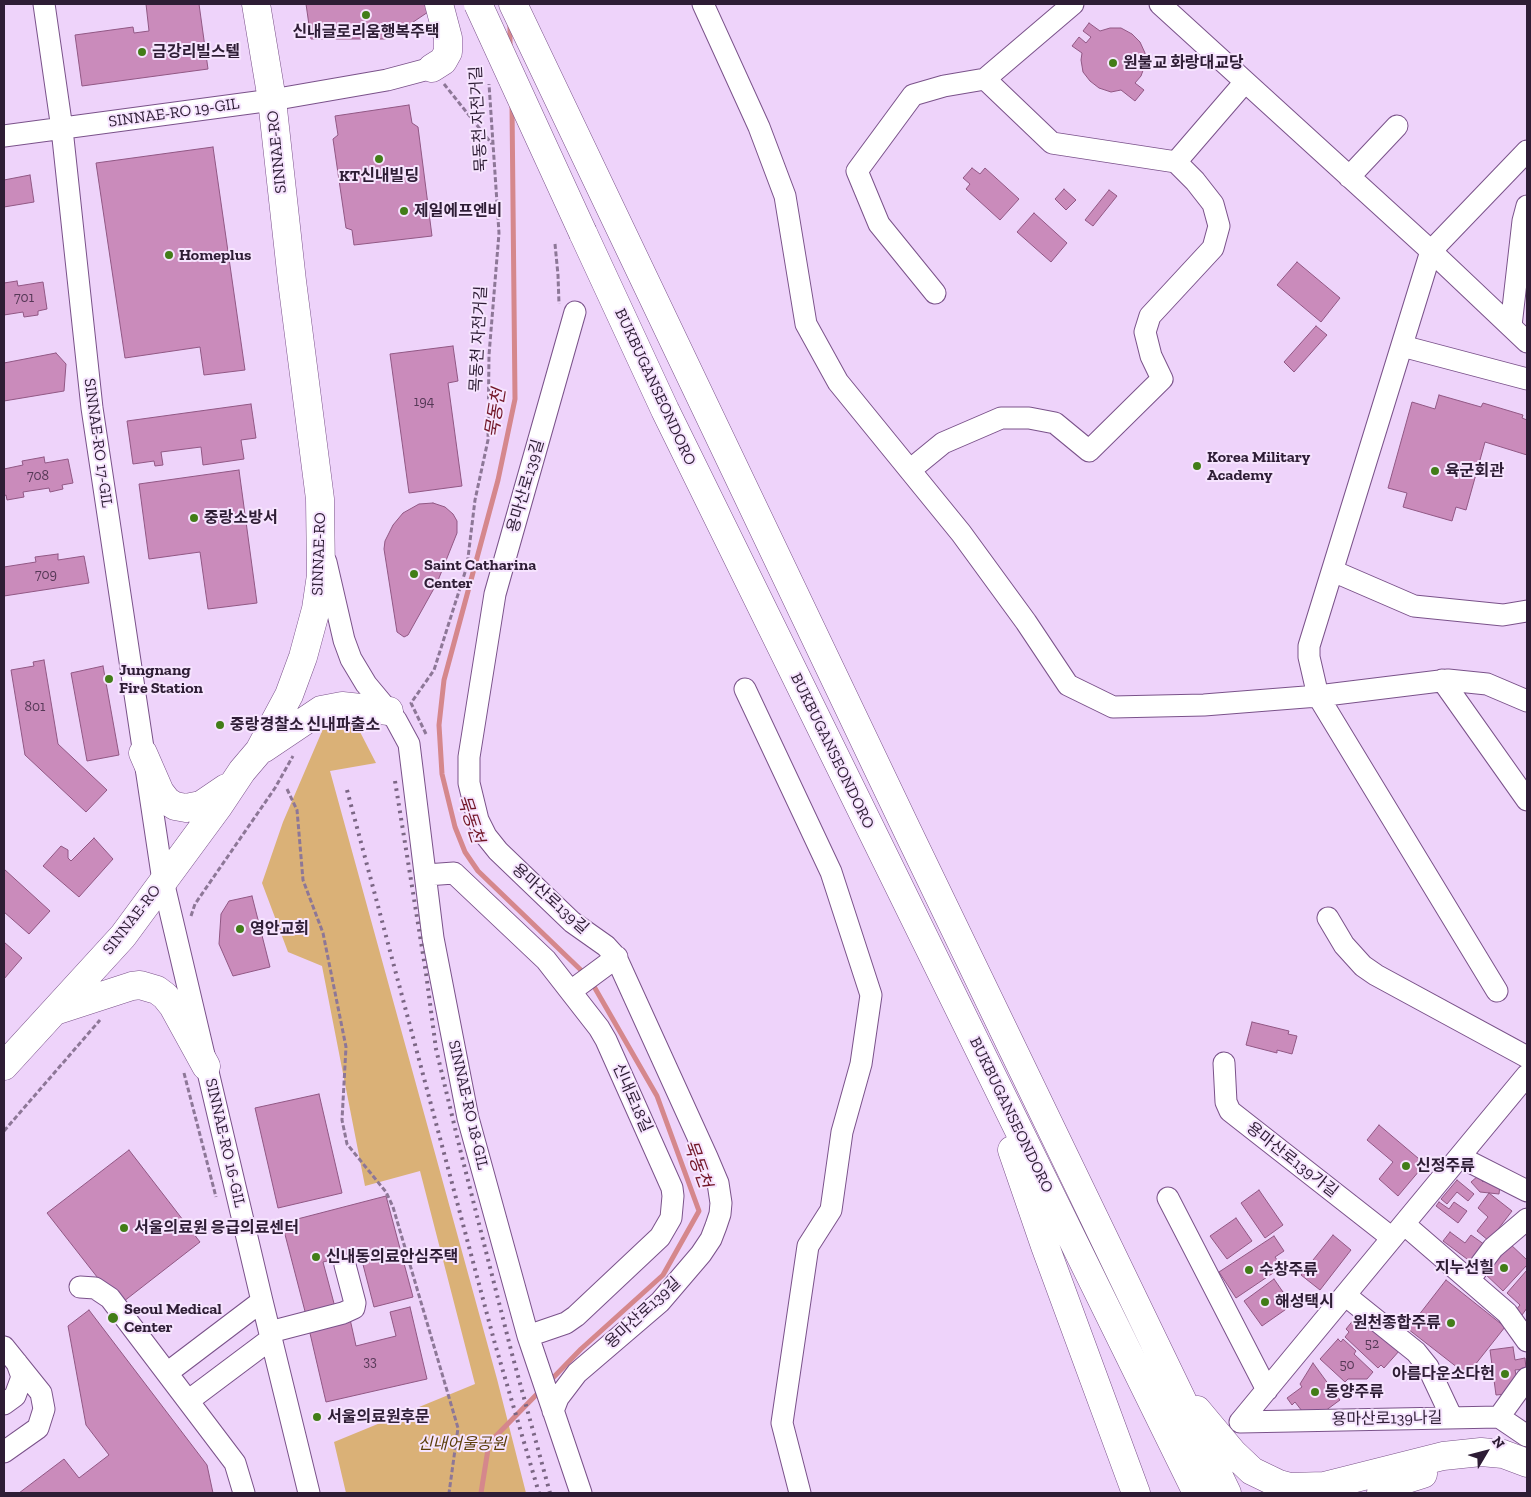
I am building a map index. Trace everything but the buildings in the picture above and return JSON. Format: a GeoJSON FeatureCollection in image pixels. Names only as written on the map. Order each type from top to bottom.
{"type":"FeatureCollection","features":[{"type":"Feature","properties":{"kind":"main road","name":"SINNAE-RO"},"geometry":{"type":"LineString","coordinates":[[4,1066],[124,936],[162,881],[186,852],[242,771],[260,751],[289,695],[309,637],[316,609],[321,575],[320,499],[292,282],[272,100],[256,4]]}},
{"type":"Feature","properties":{"kind":"main road"},"geometry":{"type":"LineString","coordinates":[[432,68],[443,61],[448,52],[448,38],[439,4]]}},
{"type":"Feature","properties":{"kind":"main road","name":"BUKBUGANSEONDORO"},"geometry":{"type":"LineString","coordinates":[[478,4],[665,410],[1197,1493]]}},
{"type":"Feature","properties":{"kind":"main road","name":"BUKBUGANSEONDORO"},"geometry":{"type":"LineString","coordinates":[[514,4],[908,832],[1227,1493]]}},
{"type":"Feature","properties":{"kind":"main road"},"geometry":{"type":"LineString","coordinates":[[260,751],[317,712],[326,709],[342,706],[400,707]]}},
{"type":"Feature","properties":{"kind":"main road"},"geometry":{"type":"LineString","coordinates":[[144,753],[160,792],[167,801],[175,806],[186,808],[201,805],[235,781]]}},
{"type":"Feature","properties":{"kind":"main road"},"geometry":{"type":"LineString","coordinates":[[54,1012],[132,986],[140,985],[156,990],[166,996],[174,1006],[194,1065]]}},
{"type":"Feature","properties":{"kind":"main road"},"geometry":{"type":"LineString","coordinates":[[975,1042],[1045,1246],[1136,1493]]}},
{"type":"Feature","properties":{"kind":"main road"},"geometry":{"type":"LineString","coordinates":[[1174,1384],[1233,1453],[1252,1471],[1279,1484],[1290,1487],[1324,1486],[1442,1456],[1481,1452],[1503,1454],[1527,1463]]}},
{"type":"Feature","properties":{"kind":"main road"},"geometry":{"type":"LineString","coordinates":[[1381,1493],[1404,1480],[1428,1472],[1452,1469],[1488,1468],[1527,1478]]}},
{"type":"Feature","properties":{"kind":"street","name":"SINNAE-RO 17-GIL"},"geometry":{"type":"LineString","coordinates":[[44,4],[62,128],[92,408],[162,881]]}},
{"type":"Feature","properties":{"kind":"street"},"geometry":{"type":"LineString","coordinates":[[704,4],[759,127],[785,196],[806,324],[838,382],[961,533],[1026,622],[1068,685],[1113,707],[1204,705],[1318,696],[1442,680],[1460,680],[1487,684],[1527,701]]}},
{"type":"Feature","properties":{"kind":"street"},"geometry":{"type":"LineString","coordinates":[[935,293],[879,224],[857,171],[913,95],[944,86],[985,79],[1073,4]]}},
{"type":"Feature","properties":{"kind":"street"},"geometry":{"type":"LineString","coordinates":[[1160,4],[1431,251],[1527,342]]}},
{"type":"Feature","properties":{"kind":"street","name":"SINNAE-RO 19-GIL"},"geometry":{"type":"LineString","coordinates":[[4,136],[272,100],[387,80],[432,68]]}},
{"type":"Feature","properties":{"kind":"street"},"geometry":{"type":"LineString","coordinates":[[910,470],[943,443],[1002,418],[1029,418],[1055,423],[1089,451],[1162,378],[1151,356],[1145,332],[1150,316],[1213,248],[1219,226],[1213,204],[1195,181],[1176,162],[1052,142],[985,79]]}},
{"type":"Feature","properties":{"kind":"street"},"geometry":{"type":"LineString","coordinates":[[1176,162],[1245,82]]}},
{"type":"Feature","properties":{"kind":"street"},"geometry":{"type":"LineString","coordinates":[[1349,177],[1398,126]]}},
{"type":"Feature","properties":{"kind":"street"},"geometry":{"type":"LineString","coordinates":[[1497,990],[1318,696],[1309,657],[1309,646],[1431,251],[1527,152]]}},
{"type":"Feature","properties":{"kind":"street"},"geometry":{"type":"LineString","coordinates":[[1511,326],[1527,206]]}},
{"type":"Feature","properties":{"kind":"street","name":"용마산로139길"},"geometry":{"type":"LineString","coordinates":[[553,1411],[558,1398],[577,1373],[660,1302],[681,1280],[711,1239],[720,1214],[720,1196],[714,1174],[616,958],[606,946],[572,922],[498,851],[486,836],[478,820],[470,783],[469,757],[494,594],[567,309]]}},
{"type":"Feature","properties":{"kind":"street"},"geometry":{"type":"LineString","coordinates":[[1402,346],[1527,379]]}},
{"type":"Feature","properties":{"kind":"street"},"geometry":{"type":"LineString","coordinates":[[321,537],[344,640],[351,658],[366,684],[400,707]]}},
{"type":"Feature","properties":{"kind":"street"},"geometry":{"type":"LineString","coordinates":[[1333,571],[1414,606],[1503,615],[1527,611]]}},
{"type":"Feature","properties":{"kind":"street"},"geometry":{"type":"LineString","coordinates":[[1442,680],[1527,800]]}},
{"type":"Feature","properties":{"kind":"street"},"geometry":{"type":"LineString","coordinates":[[745,689],[831,872],[871,995],[861,1064],[842,1132],[831,1210],[808,1246],[783,1413],[782,1423],[800,1493]]}},
{"type":"Feature","properties":{"kind":"street","name":"SINNAE-RO 18-GIL"},"geometry":{"type":"LineString","coordinates":[[400,707],[411,754],[433,938],[468,1118],[528,1336],[581,1493]]}},
{"type":"Feature","properties":{"kind":"street","name":"신내로18길"},"geometry":{"type":"LineString","coordinates":[[426,875],[454,873],[541,954],[606,1040],[672,1188],[671,1218],[660,1237],[576,1316],[566,1323],[528,1336]]}},
{"type":"Feature","properties":{"kind":"street","name":"SINNAE-RO 16-GIL"},"geometry":{"type":"LineString","coordinates":[[162,881],[194,1065],[262,1301],[309,1493]]}},
{"type":"Feature","properties":{"kind":"street"},"geometry":{"type":"LineString","coordinates":[[1328,918],[1344,946],[1363,966],[1376,975],[1527,1057]]}},
{"type":"Feature","properties":{"kind":"street"},"geometry":{"type":"LineString","coordinates":[[570,991],[616,958]]}},
{"type":"Feature","properties":{"kind":"street","name":"용마산로139가길"},"geometry":{"type":"LineString","coordinates":[[1224,1063],[1226,1102],[1230,1111],[1469,1280],[1507,1313],[1527,1341]]}},
{"type":"Feature","properties":{"kind":"street"},"geometry":{"type":"LineString","coordinates":[[1168,1198],[1267,1390],[1527,1076]]}},
{"type":"Feature","properties":{"kind":"street"},"geometry":{"type":"LineString","coordinates":[[1460,1157],[1527,1191]]}},
{"type":"Feature","properties":{"kind":"street"},"geometry":{"type":"LineString","coordinates":[[1469,1280],[1493,1248],[1527,1219]]}},
{"type":"Feature","properties":{"kind":"street"},"geometry":{"type":"LineString","coordinates":[[188,1401],[271,1335],[354,1308],[355,1303],[345,1266]]}},
{"type":"Feature","properties":{"kind":"street"},"geometry":{"type":"LineString","coordinates":[[80,1287],[95,1288],[110,1298],[235,1463],[244,1493]]}},
{"type":"Feature","properties":{"kind":"street"},"geometry":{"type":"LineString","coordinates":[[1346,1295],[1416,1352],[1428,1367],[1452,1418]]}},
{"type":"Feature","properties":{"kind":"street"},"geometry":{"type":"LineString","coordinates":[[166,1373],[262,1301]]}},
{"type":"Feature","properties":{"kind":"street"},"geometry":{"type":"LineString","coordinates":[[4,1404],[15,1396],[22,1377],[10,1355]]}},
{"type":"Feature","properties":{"kind":"street"},"geometry":{"type":"LineString","coordinates":[[4,1452],[38,1428],[44,1409],[41,1393],[10,1355]]}},
{"type":"Feature","properties":{"kind":"street"},"geometry":{"type":"LineString","coordinates":[[1527,1378],[1499,1417],[1527,1436]]}},
{"type":"Feature","properties":{"kind":"street","name":"용마산로139나길"},"geometry":{"type":"LineString","coordinates":[[1267,1390],[1240,1422],[1499,1417]]}},
{"type":"Feature","properties":{"kind":"path"},"geometry":{"type":"LineString","coordinates":[[432,68],[493,145]]}},
{"type":"Feature","properties":{"kind":"path","name":"묵동천 자전거길"},"geometry":{"type":"LineString","coordinates":[[489,79],[499,233]]}},
{"type":"Feature","properties":{"kind":"path","name":"목동천 자전거길"},"geometry":{"type":"LineString","coordinates":[[400,707],[434,670],[467,566],[475,500],[488,440],[489,355],[499,233]]}},
{"type":"Feature","properties":{"kind":"path"},"geometry":{"type":"LineString","coordinates":[[555,244],[558,275],[567,309]]}},
{"type":"Feature","properties":{"kind":"path"},"geometry":{"type":"LineString","coordinates":[[190,918],[195,904],[275,788],[294,754]]}},
{"type":"Feature","properties":{"kind":"path"},"geometry":{"type":"LineString","coordinates":[[288,789],[297,810],[303,880],[323,934],[346,1047],[342,1120],[347,1144],[386,1192],[394,1207],[458,1428],[449,1493]]}},
{"type":"Feature","properties":{"kind":"path"},"geometry":{"type":"LineString","coordinates":[[4,1131],[106,1014]]}},
{"type":"Feature","properties":{"kind":"path"},"geometry":{"type":"LineString","coordinates":[[194,1065],[218,1205]]}},
{"type":"Feature","properties":{"kind":"green space","name":"신내어울공원"},"geometry":{"type":"Polygon","coordinates":[[[326,722],[358,728],[376,763],[330,771],[497,1379],[526,1493],[346,1493],[334,1442],[475,1384],[420,1171],[365,1186],[322,966],[288,952],[262,883],[283,822],[326,722]]]}},
{"type":"Feature","properties":{"kind":"waterway","name":"묵동천"},"geometry":{"type":"LineString","coordinates":[[510,25],[510,47]]}},
{"type":"Feature","properties":{"kind":"waterway","name":"묵동천"},"geometry":{"type":"LineString","coordinates":[[512,105],[515,399],[498,480],[444,680],[439,725],[442,774],[455,827],[465,852],[478,871],[585,974]]}},
{"type":"Feature","properties":{"kind":"waterway","name":"묵동천"},"geometry":{"type":"LineString","coordinates":[[549,1382],[581,1349],[663,1275],[699,1211],[657,1096],[592,983]]}},
{"type":"Feature","properties":{"kind":"waterway","name":"묵동천"},"geometry":{"type":"LineString","coordinates":[[481,1493],[489,1443],[541,1390]]}},
{"type":"Feature","properties":{"kind":"railway"},"geometry":{"type":"LineString","coordinates":[[395,781],[426,973],[436,1049],[512,1354],[550,1493]]}},
{"type":"Feature","properties":{"kind":"railway"},"geometry":{"type":"LineString","coordinates":[[347,790],[495,1344],[539,1493]]}},
{"type":"Feature","properties":{"kind":"place","name":"신내글로리움행복주택"},"geometry":{"type":"Point","coordinates":[366,15]}},
{"type":"Feature","properties":{"kind":"place","name":"금강리빌스텔"},"geometry":{"type":"Point","coordinates":[142,52]}},
{"type":"Feature","properties":{"kind":"place","name":"원불교 화랑대교당"},"geometry":{"type":"Point","coordinates":[1113,63]}},
{"type":"Feature","properties":{"kind":"place","name":"KT신내빌딩"},"geometry":{"type":"Point","coordinates":[379,159]}},
{"type":"Feature","properties":{"kind":"place","name":"제일에프엔비"},"geometry":{"type":"Point","coordinates":[404,211]}},
{"type":"Feature","properties":{"kind":"place","name":"Homeplus"},"geometry":{"type":"Point","coordinates":[169,255]}},
{"type":"Feature","properties":{"kind":"place","name":"Korea Military Academy"},"geometry":{"type":"Point","coordinates":[1197,466]}},
{"type":"Feature","properties":{"kind":"place","name":"육군회관"},"geometry":{"type":"Point","coordinates":[1435,471]}},
{"type":"Feature","properties":{"kind":"place","name":"중랑소방서"},"geometry":{"type":"Point","coordinates":[194,518]}},
{"type":"Feature","properties":{"kind":"place","name":"Saint Catharina Center"},"geometry":{"type":"Point","coordinates":[414,574]}},
{"type":"Feature","properties":{"kind":"place","name":"Jungnang Fire Station"},"geometry":{"type":"Point","coordinates":[109,679]}},
{"type":"Feature","properties":{"kind":"place","name":"중랑경찰소 신내파출소"},"geometry":{"type":"Point","coordinates":[220,725]}},
{"type":"Feature","properties":{"kind":"place","name":"영안교회"},"geometry":{"type":"Point","coordinates":[240,929]}},
{"type":"Feature","properties":{"kind":"place","name":"신정주류"},"geometry":{"type":"Point","coordinates":[1406,1166]}},
{"type":"Feature","properties":{"kind":"place","name":"서울의료원 응급의료센터"},"geometry":{"type":"Point","coordinates":[124,1228]}},
{"type":"Feature","properties":{"kind":"place","name":"신내동의료안심주택"},"geometry":{"type":"Point","coordinates":[316,1257]}},
{"type":"Feature","properties":{"kind":"place","name":"지누선힐"},"geometry":{"type":"Point","coordinates":[1504,1268]}},
{"type":"Feature","properties":{"kind":"place","name":"수창주류"},"geometry":{"type":"Point","coordinates":[1249,1270]}},
{"type":"Feature","properties":{"kind":"place","name":"해성택시"},"geometry":{"type":"Point","coordinates":[1265,1302]}},
{"type":"Feature","properties":{"kind":"place","name":"Seoul Medical Center"},"geometry":{"type":"Point","coordinates":[113,1318]}},
{"type":"Feature","properties":{"kind":"place","name":"원천종합주류"},"geometry":{"type":"Point","coordinates":[1451,1323]}},
{"type":"Feature","properties":{"kind":"place","name":"아름다운소다헌"},"geometry":{"type":"Point","coordinates":[1505,1374]}},
{"type":"Feature","properties":{"kind":"place","name":"동양주류"},"geometry":{"type":"Point","coordinates":[1315,1392]}},
{"type":"Feature","properties":{"kind":"place","name":"서울의료원후문"},"geometry":{"type":"Point","coordinates":[317,1417]}}]}
